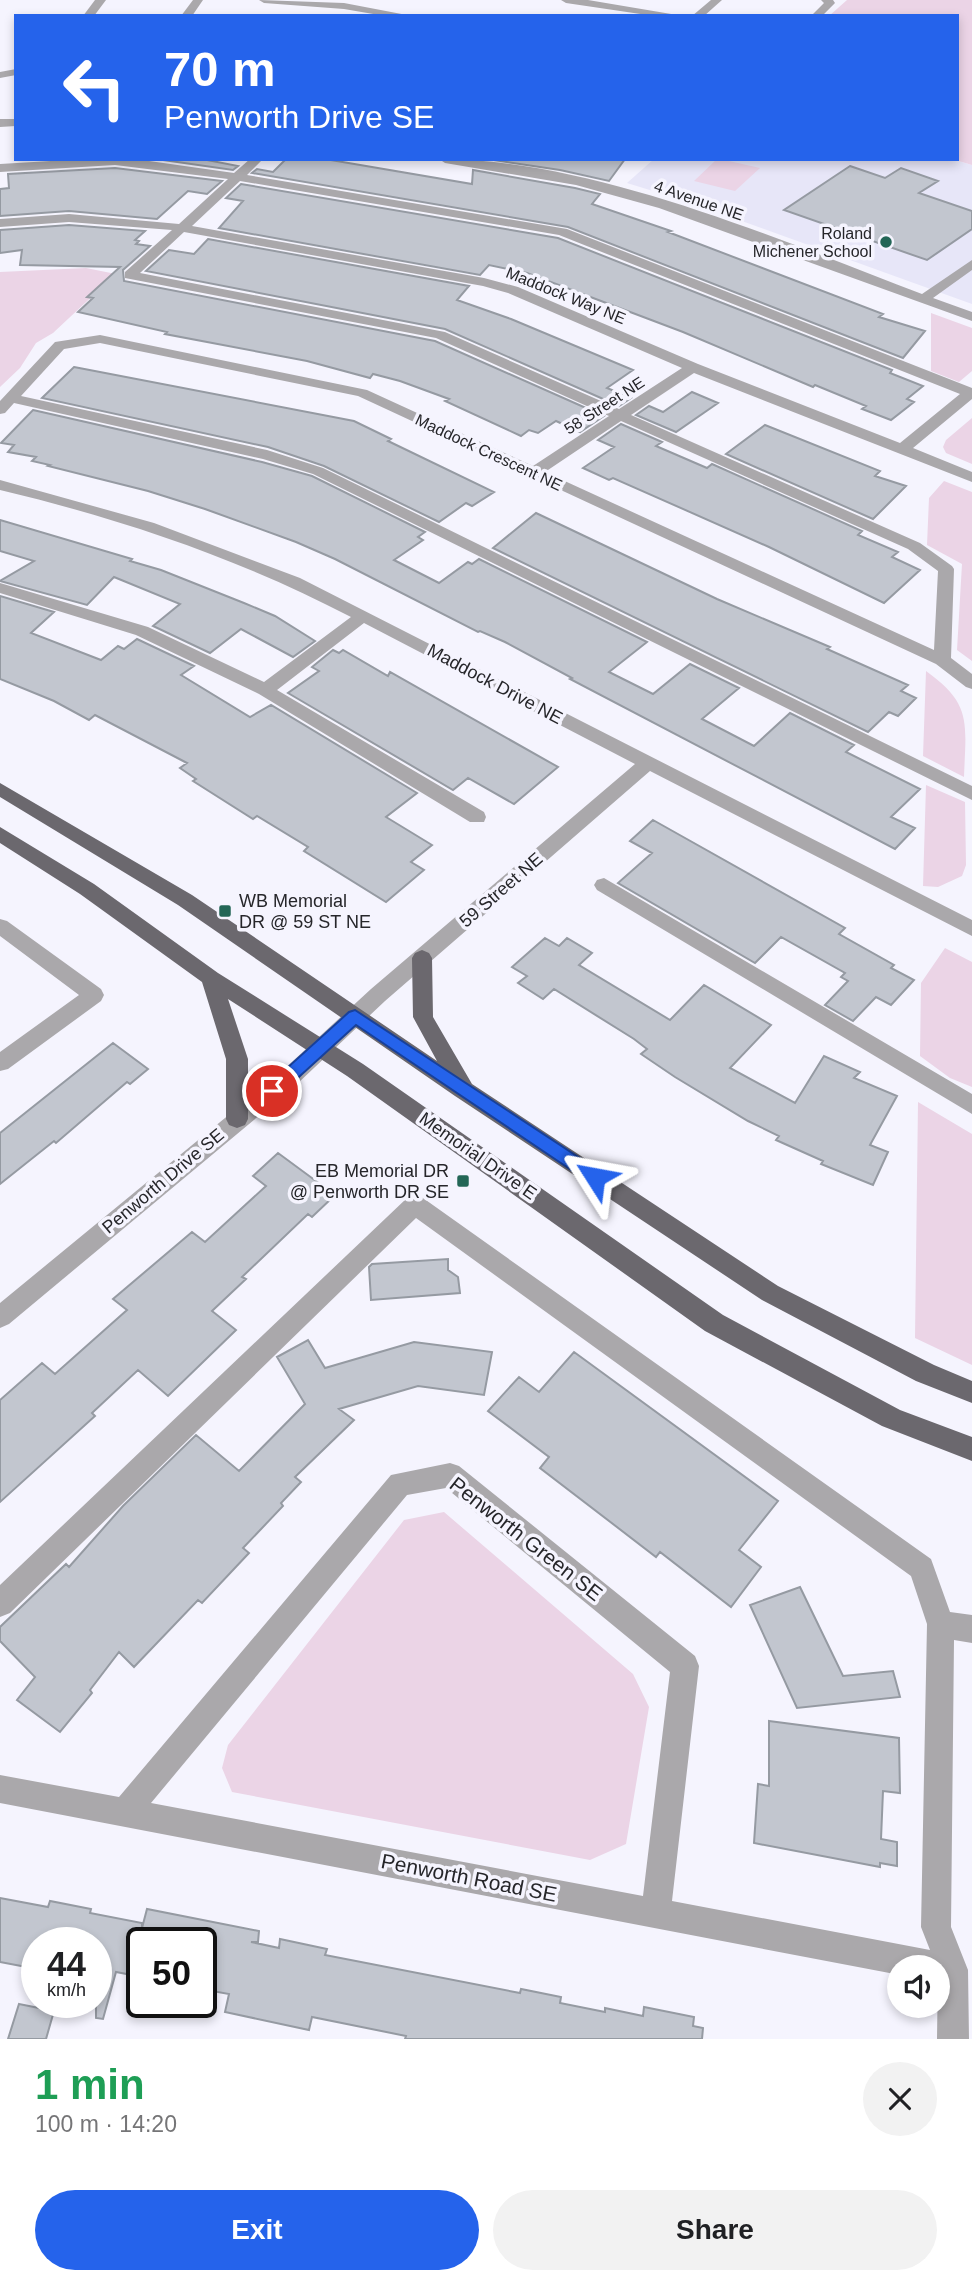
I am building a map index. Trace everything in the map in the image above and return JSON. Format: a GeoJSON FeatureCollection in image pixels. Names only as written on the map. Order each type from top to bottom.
{"type":"FeatureCollection","features":[{"type":"Feature","properties":{"kind":"main road"},"geometry":{"type":"LineString","coordinates":[[0,789],[185,900],[464,1090],[771,1293],[925,1373],[972,1392]]}},
{"type":"Feature","properties":{"kind":"main road","name":"Memorial Drive E"},"geometry":{"type":"LineString","coordinates":[[0,834],[87,889],[211,978],[322,1048],[714,1323],[891,1418],[972,1450]]}},
{"type":"Feature","properties":{"kind":"main road"},"geometry":{"type":"LineString","coordinates":[[422,958],[423,1017],[464,1090]]}},
{"type":"Feature","properties":{"kind":"main road"},"geometry":{"type":"LineString","coordinates":[[211,978],[237,1059],[237,1119]]}},
{"type":"Feature","properties":{"kind":"street"},"geometry":{"type":"LineString","coordinates":[[90,14],[101,0]]}},
{"type":"Feature","properties":{"kind":"street"},"geometry":{"type":"LineString","coordinates":[[264,0],[344,6],[394,14]]}},
{"type":"Feature","properties":{"kind":"street"},"geometry":{"type":"LineString","coordinates":[[566,0],[664,14]]}},
{"type":"Feature","properties":{"kind":"street"},"geometry":{"type":"LineString","coordinates":[[700,14],[717,0]]}},
{"type":"Feature","properties":{"kind":"street"},"geometry":{"type":"LineString","coordinates":[[818,14],[830,3],[826,0]]}},
{"type":"Feature","properties":{"kind":"street"},"geometry":{"type":"LineString","coordinates":[[0,168],[116,161],[177,167],[562,232],[971,393],[903,449]]}},
{"type":"Feature","properties":{"kind":"street"},"geometry":{"type":"LineString","coordinates":[[255,161],[130,275],[440,335],[623,414],[914,546],[946,569],[942,660]]}},
{"type":"Feature","properties":{"kind":"street","name":"4 Avenue NE"},"geometry":{"type":"LineString","coordinates":[[458,161],[579,182],[668,207],[972,317]]}},
{"type":"Feature","properties":{"kind":"street"},"geometry":{"type":"LineString","coordinates":[[520,171],[529,161]]}},
{"type":"Feature","properties":{"kind":"street","name":"Maddock Way NE"},"geometry":{"type":"LineString","coordinates":[[0,223],[107,218],[183,228],[494,285],[513,290],[693,367],[972,477]]}},
{"type":"Feature","properties":{"kind":"street"},"geometry":{"type":"LineString","coordinates":[[923,299],[972,264]]}},
{"type":"Feature","properties":{"kind":"street","name":"Maddock Crescent NE"},"geometry":{"type":"LineString","coordinates":[[5,404],[60,345],[100,339],[362,393],[942,660],[972,683]]}},
{"type":"Feature","properties":{"kind":"street","name":"58 Street NE"},"geometry":{"type":"LineString","coordinates":[[533,473],[693,367]]}},
{"type":"Feature","properties":{"kind":"street"},"geometry":{"type":"LineString","coordinates":[[5,404],[267,455],[318,471],[972,794]]}},
{"type":"Feature","properties":{"kind":"street","name":"Maddock Drive NE"},"geometry":{"type":"LineString","coordinates":[[0,485],[121,516],[208,546],[293,581],[364,615],[647,764],[972,929]]}},
{"type":"Feature","properties":{"kind":"street"},"geometry":{"type":"LineString","coordinates":[[0,588],[142,631],[265,690],[477,817]]}},
{"type":"Feature","properties":{"kind":"street"},"geometry":{"type":"LineString","coordinates":[[265,690],[364,615]]}},
{"type":"Feature","properties":{"kind":"street","name":"59 Street NE"},"geometry":{"type":"LineString","coordinates":[[355,1016],[647,764]]}},
{"type":"Feature","properties":{"kind":"street"},"geometry":{"type":"LineString","coordinates":[[604,886],[972,1105]]}},
{"type":"Feature","properties":{"kind":"street"},"geometry":{"type":"LineString","coordinates":[[0,926],[94,995],[0,1063]]}},
{"type":"Feature","properties":{"kind":"street","name":"Penworth Drive SE"},"geometry":{"type":"LineString","coordinates":[[0,1317],[322,1048],[355,1016]]}},
{"type":"Feature","properties":{"kind":"street"},"geometry":{"type":"LineString","coordinates":[[0,1604],[415,1205],[922,1568],[941,1624],[936,1927],[945,1955]]}},
{"type":"Feature","properties":{"kind":"street","name":"Penworth Green SE"},"geometry":{"type":"LineString","coordinates":[[124,1813],[400,1484],[450,1475],[685,1665],[656,1913]]}},
{"type":"Feature","properties":{"kind":"street"},"geometry":{"type":"LineString","coordinates":[[941,1624],[972,1629]]}},
{"type":"Feature","properties":{"kind":"street","name":"Penworth Road SE"},"geometry":{"type":"LineString","coordinates":[[0,1789],[887,1957]]}},
{"type":"Feature","properties":{"kind":"street"},"geometry":{"type":"LineString","coordinates":[[950,1969],[953,2039]]}},
{"type":"Feature","properties":{"kind":"shaded area"},"geometry":{"type":"Polygon","coordinates":[[[847,0],[972,0],[972,165],[959,161],[959,14],[831,14],[847,0]]]}},
{"type":"Feature","properties":{"kind":"shaded area","name":"Roland Michener School"},"geometry":{"type":"Polygon","coordinates":[[[652,161],[959,161],[972,165],[972,304],[692,203],[627,183],[652,161]]]}},
{"type":"Feature","properties":{"kind":"shaded area"},"geometry":{"type":"Polygon","coordinates":[[[715,161],[729,161],[760,168],[735,191],[694,181],[715,161]]]}},
{"type":"Feature","properties":{"kind":"shaded area"},"geometry":{"type":"Polygon","coordinates":[[[86,268],[116,274],[53,333],[36,343],[20,368],[0,387],[0,272],[86,268]]]}},
{"type":"Feature","properties":{"kind":"shaded area"},"geometry":{"type":"Polygon","coordinates":[[[931,313],[972,328],[972,371],[959,382],[931,371],[931,313]]]}},
{"type":"Feature","properties":{"kind":"shaded area"},"geometry":{"type":"Polygon","coordinates":[[[972,418],[972,464],[946,453],[943,447],[946,440],[972,418]]]}},
{"type":"Feature","properties":{"kind":"shaded area"},"geometry":{"type":"Polygon","coordinates":[[[944,481],[972,492],[972,661],[957,650],[962,564],[927,545],[929,498],[944,481]]]}},
{"type":"Feature","properties":{"kind":"shaded area"},"geometry":{"type":"Polygon","coordinates":[[[926,671],[952,694],[963,716],[964,777],[923,756],[926,671]]]}},
{"type":"Feature","properties":{"kind":"shaded area"},"geometry":{"type":"Polygon","coordinates":[[[926,785],[965,802],[966,865],[962,876],[938,887],[923,886],[926,785]]]}},
{"type":"Feature","properties":{"kind":"shaded area"},"geometry":{"type":"Polygon","coordinates":[[[945,948],[972,962],[972,1087],[950,1078],[920,1056],[921,983],[945,948]]]}},
{"type":"Feature","properties":{"kind":"shaded area"},"geometry":{"type":"Polygon","coordinates":[[[918,1102],[972,1134],[972,1365],[915,1338],[918,1102]]]}},
{"type":"Feature","properties":{"kind":"shaded area"},"geometry":{"type":"Polygon","coordinates":[[[444,1512],[633,1674],[649,1707],[626,1844],[590,1860],[232,1792],[222,1768],[228,1745],[404,1520],[444,1512]]]}},
{"type":"Feature","properties":{"kind":"building"},"geometry":{"type":"Polygon","coordinates":[[[170,161],[212,161],[238,166],[233,170],[170,161]]]}},
{"type":"Feature","properties":{"kind":"building"},"geometry":{"type":"Polygon","coordinates":[[[284,161],[337,161],[472,184],[473,170],[600,194],[592,204],[671,231],[668,232],[883,314],[879,317],[925,331],[903,358],[568,227],[252,173],[257,169],[273,172],[284,161]]]}},
{"type":"Feature","properties":{"kind":"building"},"geometry":{"type":"Polygon","coordinates":[[[500,161],[624,161],[609,181],[500,161]]]}},
{"type":"Feature","properties":{"kind":"building"},"geometry":{"type":"Polygon","coordinates":[[[850,166],[885,178],[901,168],[938,181],[919,193],[972,211],[972,229],[927,260],[784,210],[850,166]]]}},
{"type":"Feature","properties":{"kind":"building"},"geometry":{"type":"Polygon","coordinates":[[[115,168],[222,181],[207,194],[188,191],[157,219],[69,211],[0,216],[0,189],[9,188],[8,174],[115,168]]]}},
{"type":"Feature","properties":{"kind":"building"},"geometry":{"type":"Polygon","coordinates":[[[241,184],[558,238],[892,370],[890,373],[923,386],[907,399],[914,402],[891,420],[862,409],[866,406],[815,385],[813,387],[683,332],[527,273],[489,265],[480,275],[219,228],[243,201],[226,198],[241,184]]]}},
{"type":"Feature","properties":{"kind":"building"},"geometry":{"type":"Polygon","coordinates":[[[69,225],[145,231],[135,240],[139,241],[136,244],[150,246],[123,270],[124,281],[435,341],[604,416],[580,432],[556,421],[538,433],[529,430],[521,436],[445,401],[449,399],[400,381],[373,374],[370,378],[307,361],[165,334],[167,332],[78,312],[93,298],[87,297],[120,267],[20,265],[22,250],[0,253],[0,230],[69,225]]]}},
{"type":"Feature","properties":{"kind":"building"},"geometry":{"type":"Polygon","coordinates":[[[208,239],[469,286],[457,300],[511,319],[633,370],[607,388],[631,398],[619,406],[445,329],[146,271],[169,250],[194,254],[208,239]]]}},
{"type":"Feature","properties":{"kind":"building"},"geometry":{"type":"Polygon","coordinates":[[[74,367],[354,421],[391,439],[388,441],[494,492],[472,506],[466,503],[439,522],[324,466],[268,447],[42,398],[74,367]]]}},
{"type":"Feature","properties":{"kind":"building"},"geometry":{"type":"Polygon","coordinates":[[[692,392],[718,403],[676,432],[636,415],[649,406],[663,412],[692,392]]]}},
{"type":"Feature","properties":{"kind":"building"},"geometry":{"type":"Polygon","coordinates":[[[33,410],[262,462],[312,476],[425,532],[418,537],[423,540],[394,560],[439,583],[468,562],[472,564],[479,559],[647,642],[609,672],[653,694],[690,664],[739,688],[702,719],[754,746],[790,713],[854,745],[846,752],[920,789],[891,817],[915,828],[895,849],[570,679],[572,678],[505,642],[478,632],[296,542],[148,491],[48,466],[50,465],[32,461],[36,457],[8,452],[14,445],[1,443],[33,410]]]}},
{"type":"Feature","properties":{"kind":"building"},"geometry":{"type":"Polygon","coordinates":[[[621,424],[662,442],[656,446],[707,468],[712,464],[862,531],[858,535],[898,552],[892,557],[920,570],[884,603],[769,547],[613,478],[609,480],[583,468],[614,447],[598,440],[621,424]]]}},
{"type":"Feature","properties":{"kind":"building"},"geometry":{"type":"Polygon","coordinates":[[[765,425],[880,471],[875,476],[906,486],[873,519],[726,454],[765,425]]]}},
{"type":"Feature","properties":{"kind":"building"},"geometry":{"type":"Polygon","coordinates":[[[536,513],[717,599],[830,647],[827,649],[908,685],[901,691],[916,698],[898,716],[889,712],[868,732],[493,548],[536,513]]]}},
{"type":"Feature","properties":{"kind":"building"},"geometry":{"type":"Polygon","coordinates":[[[0,520],[161,570],[275,616],[315,641],[293,657],[241,629],[210,653],[153,626],[180,604],[114,577],[87,605],[0,581],[34,561],[0,551],[0,520]]]}},
{"type":"Feature","properties":{"kind":"building"},"geometry":{"type":"Polygon","coordinates":[[[0,596],[54,612],[31,633],[101,660],[118,646],[124,649],[137,639],[194,666],[181,675],[250,717],[271,705],[417,793],[386,817],[432,845],[411,862],[424,870],[386,902],[304,851],[308,847],[257,816],[253,819],[193,781],[196,779],[180,768],[187,763],[95,715],[89,720],[54,701],[0,679],[0,596]]]}},
{"type":"Feature","properties":{"kind":"building"},"geometry":{"type":"Polygon","coordinates":[[[333,650],[339,653],[343,650],[388,676],[390,672],[558,767],[514,804],[468,778],[453,790],[288,693],[319,671],[312,667],[333,650]]]}},
{"type":"Feature","properties":{"kind":"building"},"geometry":{"type":"Polygon","coordinates":[[[653,820],[845,928],[839,934],[894,965],[891,968],[914,980],[891,1005],[876,997],[853,1021],[825,1005],[848,981],[841,977],[845,973],[781,937],[755,963],[618,883],[652,853],[630,841],[653,820]]]}},
{"type":"Feature","properties":{"kind":"building"},"geometry":{"type":"Polygon","coordinates":[[[545,938],[559,946],[567,938],[592,953],[579,965],[670,1020],[704,985],[771,1025],[730,1068],[795,1103],[824,1056],[860,1072],[854,1078],[897,1096],[870,1145],[888,1152],[873,1185],[821,1164],[823,1161],[776,1140],[779,1136],[748,1121],[675,1077],[641,1054],[647,1049],[634,1039],[554,989],[543,999],[518,983],[527,976],[512,967],[545,938]]]}},
{"type":"Feature","properties":{"kind":"building"},"geometry":{"type":"Polygon","coordinates":[[[113,1043],[148,1069],[130,1084],[127,1082],[56,1143],[54,1141],[0,1184],[0,1133],[113,1043]]]}},
{"type":"Feature","properties":{"kind":"building"},"geometry":{"type":"Polygon","coordinates":[[[278,1153],[335,1195],[312,1217],[308,1214],[242,1277],[246,1279],[212,1311],[236,1330],[168,1396],[138,1370],[92,1413],[95,1416],[0,1502],[0,1400],[42,1363],[55,1374],[127,1310],[113,1299],[192,1232],[205,1242],[266,1186],[253,1176],[278,1153]]]}},
{"type":"Feature","properties":{"kind":"building"},"geometry":{"type":"Polygon","coordinates":[[[448,1259],[448,1270],[458,1277],[460,1293],[371,1300],[369,1267],[372,1264],[448,1259]]]}},
{"type":"Feature","properties":{"kind":"building"},"geometry":{"type":"Polygon","coordinates":[[[308,1340],[325,1368],[414,1342],[492,1352],[484,1395],[418,1386],[339,1409],[354,1420],[295,1477],[301,1482],[281,1503],[283,1506],[243,1548],[249,1553],[202,1603],[198,1600],[134,1667],[119,1652],[90,1690],[92,1693],[60,1732],[17,1700],[35,1677],[0,1641],[0,1627],[66,1564],[69,1567],[123,1506],[196,1435],[239,1471],[305,1404],[277,1357],[308,1340]]]}},
{"type":"Feature","properties":{"kind":"building"},"geometry":{"type":"Polygon","coordinates":[[[574,1352],[778,1501],[739,1550],[761,1567],[731,1607],[660,1552],[656,1557],[540,1468],[549,1457],[488,1411],[519,1377],[539,1392],[574,1352]]]}},
{"type":"Feature","properties":{"kind":"building"},"geometry":{"type":"Polygon","coordinates":[[[800,1587],[843,1676],[893,1671],[900,1697],[797,1708],[750,1605],[800,1587]]]}},
{"type":"Feature","properties":{"kind":"building"},"geometry":{"type":"Polygon","coordinates":[[[769,1721],[899,1738],[900,1793],[883,1791],[881,1839],[897,1842],[897,1866],[880,1863],[880,1867],[754,1843],[758,1784],[769,1786],[769,1721]]]}},
{"type":"Feature","properties":{"kind":"building"},"geometry":{"type":"Polygon","coordinates":[[[0,1898],[48,1907],[50,1901],[91,1909],[90,1913],[142,1923],[142,1927],[126,1927],[126,1974],[116,1972],[112,1986],[112,1927],[21,1927],[21,1966],[0,1962],[0,1898]]]}},
{"type":"Feature","properties":{"kind":"building"},"geometry":{"type":"Polygon","coordinates":[[[147,1909],[259,1931],[258,1942],[251,1942],[279,1948],[280,1939],[327,1949],[325,1955],[520,1993],[521,1989],[561,1997],[560,2003],[605,2012],[605,2008],[643,2016],[644,2007],[694,2017],[693,2026],[703,2028],[702,2039],[405,2039],[406,2036],[312,2017],[309,2030],[225,2012],[229,1994],[217,1992],[217,1927],[142,1927],[147,1909]]]}},
{"type":"Feature","properties":{"kind":"building"},"geometry":{"type":"Polygon","coordinates":[[[19,2004],[21,2018],[52,2018],[46,2039],[8,2039],[19,2004]]]}},
{"type":"Feature","properties":{"kind":"place","name":"Roland Michener School"},"geometry":{"type":"Point","coordinates":[886,242]}},
{"type":"Feature","properties":{"kind":"place","name":"WB Memorial DR @ 59 ST NE"},"geometry":{"type":"Point","coordinates":[225,911]}},
{"type":"Feature","properties":{"kind":"place","name":"EB Memorial DR @ Penworth DR SE"},"geometry":{"type":"Point","coordinates":[463,1181]}},
{"type":"Feature","properties":{"kind":"route"},"geometry":{"type":"LineString","coordinates":[[272,1091],[355,1016],[595,1177]]}}]}
